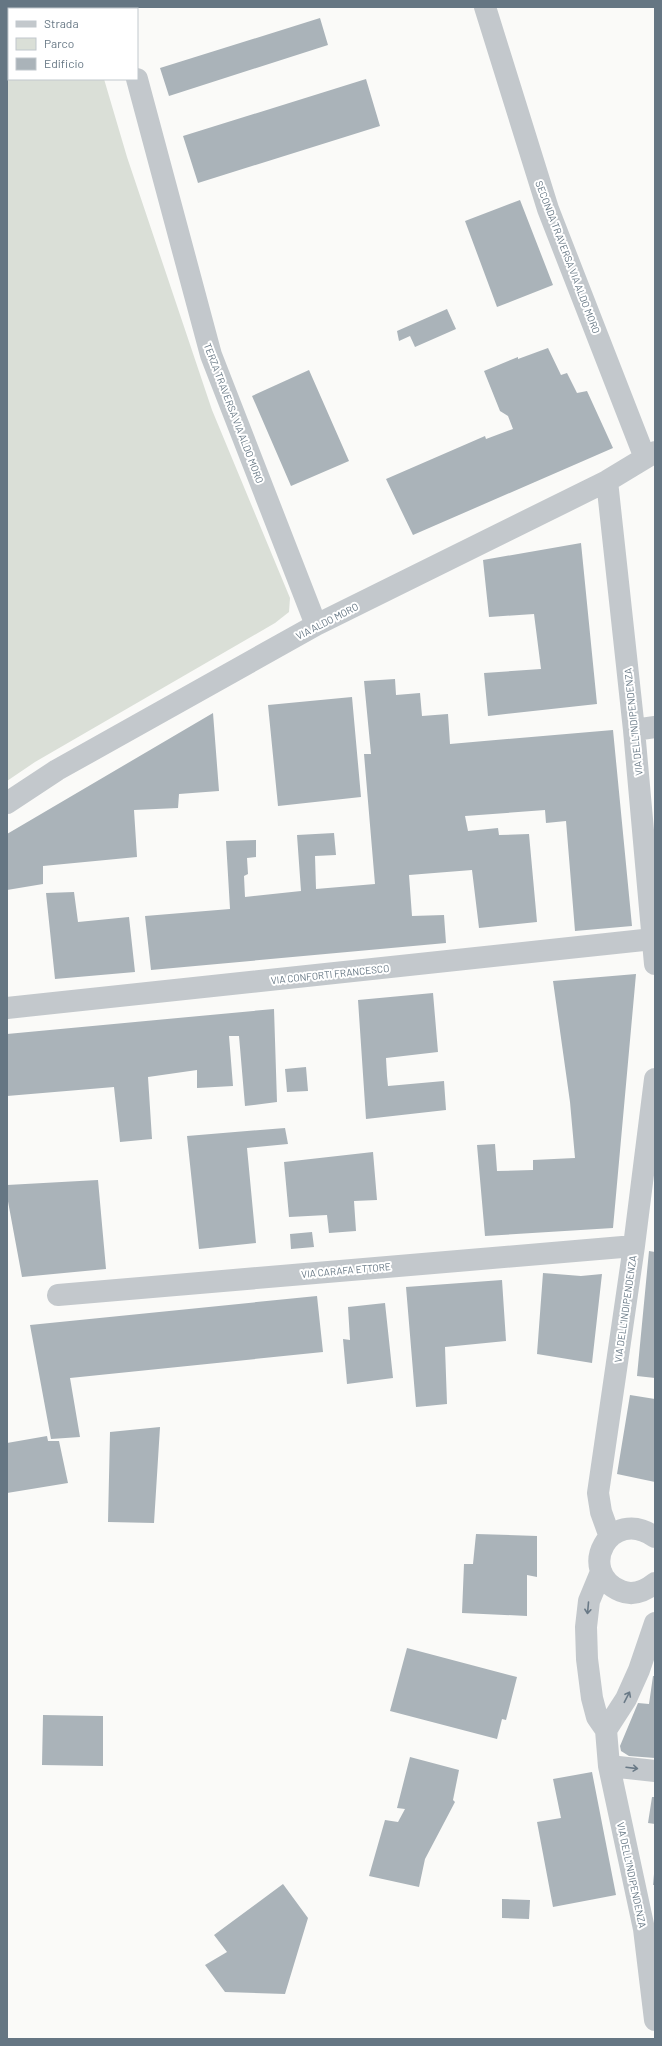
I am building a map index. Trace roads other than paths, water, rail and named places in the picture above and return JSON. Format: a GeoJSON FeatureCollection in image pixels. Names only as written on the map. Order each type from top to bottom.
{"type":"FeatureCollection","features":[{"type":"Feature","properties":{"kind":"street","name":"SECONDA TRAVERSA VIA ALDO MORO"},"geometry":{"type":"LineString","coordinates":[[485,7],[548,209],[650,455]]}},
{"type":"Feature","properties":{"kind":"street","name":"TERZA TRAVERSA VIA ALDO MORO"},"geometry":{"type":"LineString","coordinates":[[137,80],[211,355],[316,625]]}},
{"type":"Feature","properties":{"kind":"street","name":"VIA ALDO MORO"},"geometry":{"type":"LineString","coordinates":[[7,802],[57,770],[316,625],[607,481],[650,455]]}},
{"type":"Feature","properties":{"kind":"street","name":"VIA DELL'INDIPENDENZA"},"geometry":{"type":"LineString","coordinates":[[607,481],[634,730],[655,964]]}},
{"type":"Feature","properties":{"kind":"street"},"geometry":{"type":"LineString","coordinates":[[634,730],[655,727]]}},
{"type":"Feature","properties":{"kind":"street","name":"VIA CONFORTI FRANCESCO"},"geometry":{"type":"LineString","coordinates":[[7,1008],[653,939]]}},
{"type":"Feature","properties":{"kind":"street","name":"VIA DELL'INDIPENDENZA"},"geometry":{"type":"LineString","coordinates":[[655,1079],[634,1246],[598,1493],[601,1512],[610,1537],[600,1550],[599,1561],[601,1572],[589,1601],[586,1635],[592,1698],[597,1717],[606,1730],[608,1766],[644,1929],[655,2020]]}},
{"type":"Feature","properties":{"kind":"street","name":"VIA CARAFA ETTORE"},"geometry":{"type":"LineString","coordinates":[[58,1295],[634,1246]]}},
{"type":"Feature","properties":{"kind":"street"},"geometry":{"type":"LineString","coordinates":[[610,1537],[614,1532],[625,1528],[636,1528],[646,1531],[655,1537]]}},
{"type":"Feature","properties":{"kind":"street"},"geometry":{"type":"LineString","coordinates":[[601,1572],[606,1581],[625,1593],[636,1593],[646,1590],[655,1584]]}},
{"type":"Feature","properties":{"kind":"street"},"geometry":{"type":"LineString","coordinates":[[606,1730],[626,1699],[639,1670],[655,1623]]}},
{"type":"Feature","properties":{"kind":"street"},"geometry":{"type":"LineString","coordinates":[[608,1766],[655,1771]]}}]}
